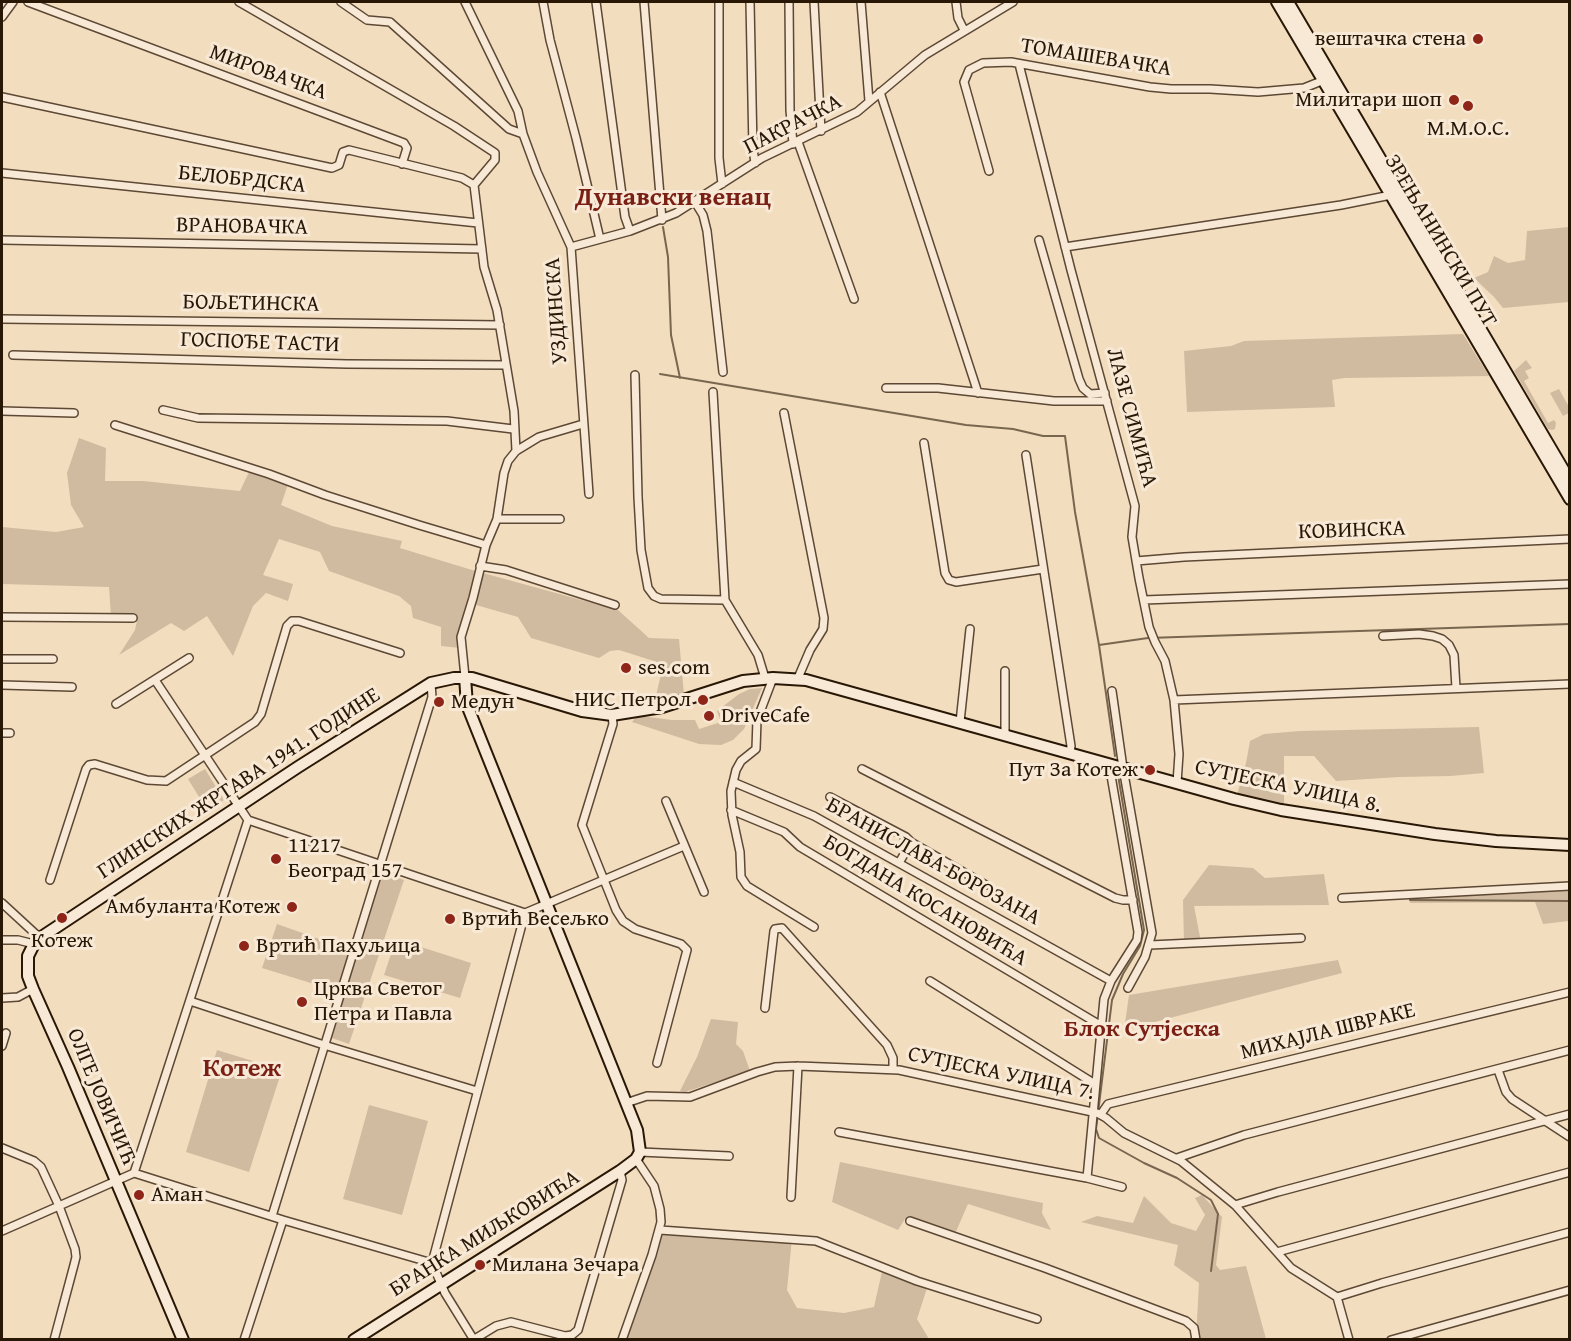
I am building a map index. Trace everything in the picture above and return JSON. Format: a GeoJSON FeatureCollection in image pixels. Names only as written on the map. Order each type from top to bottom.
{"type":"FeatureCollection","features":[{"type":"Feature","properties":{"kind":"street"},"geometry":{"type":"LineString","coordinates":[[2,17],[13,2]]}},
{"type":"Feature","properties":{"kind":"street","name":"МИРОВАЧКА"},"geometry":{"type":"LineString","coordinates":[[28,2],[404,143],[407,148],[402,164]]}},
{"type":"Feature","properties":{"kind":"street"},"geometry":{"type":"LineString","coordinates":[[239,2],[454,126],[495,153],[496,156],[474,185],[486,278],[493,292],[500,325],[514,411],[513,429],[516,451]]}},
{"type":"Feature","properties":{"kind":"street"},"geometry":{"type":"LineString","coordinates":[[341,2],[367,20],[390,22],[509,129],[523,134]]}},
{"type":"Feature","properties":{"kind":"street","name":"УЗДИНСКА"},"geometry":{"type":"LineString","coordinates":[[465,2],[518,111],[523,134],[537,172],[571,247],[589,494]]}},
{"type":"Feature","properties":{"kind":"street"},"geometry":{"type":"LineString","coordinates":[[543,2],[550,40],[600,239]]}},
{"type":"Feature","properties":{"kind":"street"},"geometry":{"type":"LineString","coordinates":[[596,2],[625,218],[630,231]]}},
{"type":"Feature","properties":{"kind":"street"},"geometry":{"type":"LineString","coordinates":[[644,2],[662,220]]}},
{"type":"Feature","properties":{"kind":"street"},"geometry":{"type":"LineString","coordinates":[[718,2],[719,158],[722,184]]}},
{"type":"Feature","properties":{"kind":"street"},"geometry":{"type":"LineString","coordinates":[[750,2],[755,163]]}},
{"type":"Feature","properties":{"kind":"street"},"geometry":{"type":"LineString","coordinates":[[789,2],[790,110],[795,143],[854,299]]}},
{"type":"Feature","properties":{"kind":"street"},"geometry":{"type":"LineString","coordinates":[[814,2],[821,131]]}},
{"type":"Feature","properties":{"kind":"street"},"geometry":{"type":"LineString","coordinates":[[861,2],[869,101]]}},
{"type":"Feature","properties":{"kind":"street"},"geometry":{"type":"LineString","coordinates":[[956,2],[958,18],[964,30]]}},
{"type":"Feature","properties":{"kind":"street","name":"ПАКРАЧКА"},"geometry":{"type":"LineString","coordinates":[[571,247],[662,220],[695,202],[755,163],[857,112],[925,55],[1013,2]]}},
{"type":"Feature","properties":{"kind":"street","name":"ЗРЕЊАНИНСКИ ПУТ"},"geometry":{"type":"LineString","coordinates":[[1277,2],[1569,499]]}},
{"type":"Feature","properties":{"kind":"street","name":"ЗРЕЊАНИНСКИ ПУТ"},"geometry":{"type":"LineString","coordinates":[[1288,2],[1569,481]]}},
{"type":"Feature","properties":{"kind":"street","name":"ТОМАШЕВАЧКА"},"geometry":{"type":"LineString","coordinates":[[989,171],[964,79],[969,70],[983,63],[1002,61],[1171,89],[1210,88],[1258,92],[1304,88],[1324,81]]}},
{"type":"Feature","properties":{"kind":"street","name":"ЛАЗЕ СИМИЋА"},"geometry":{"type":"LineString","coordinates":[[1019,64],[1065,247],[1135,506],[1132,537],[1136,561],[1152,635],[1165,661],[1174,700],[1179,754],[1177,783]]}},
{"type":"Feature","properties":{"kind":"street"},"geometry":{"type":"LineString","coordinates":[[880,92],[978,393]]}},
{"type":"Feature","properties":{"kind":"street"},"geometry":{"type":"LineString","coordinates":[[2,97],[332,168],[339,165],[346,150],[462,178],[474,185]]}},
{"type":"Feature","properties":{"kind":"street","name":"БЕЛОБРДСКА"},"geometry":{"type":"LineString","coordinates":[[2,173],[478,224]]}},
{"type":"Feature","properties":{"kind":"street"},"geometry":{"type":"LineString","coordinates":[[1065,247],[1331,207],[1391,195]]}},
{"type":"Feature","properties":{"kind":"street"},"geometry":{"type":"LineString","coordinates":[[695,202],[703,215],[707,231],[723,372]]}},
{"type":"Feature","properties":{"kind":"street","name":"ВРАНОВАЧКА"},"geometry":{"type":"LineString","coordinates":[[2,240],[482,249]]}},
{"type":"Feature","properties":{"kind":"street"},"geometry":{"type":"LineString","coordinates":[[1039,240],[1079,379],[1083,388],[1090,393],[1105,393]]}},
{"type":"Feature","properties":{"kind":"street","name":"БОЉЕТИНСКА"},"geometry":{"type":"LineString","coordinates":[[2,319],[500,325]]}},
{"type":"Feature","properties":{"kind":"street","name":"ГОСПОЂЕ ТАСТИ"},"geometry":{"type":"LineString","coordinates":[[13,355],[347,364],[506,365]]}},
{"type":"Feature","properties":{"kind":"street"},"geometry":{"type":"LineString","coordinates":[[635,375],[638,508],[641,550],[648,588],[654,596],[661,599],[725,600]]}},
{"type":"Feature","properties":{"kind":"street"},"geometry":{"type":"LineString","coordinates":[[886,388],[938,388],[1063,402],[1107,401]]}},
{"type":"Feature","properties":{"kind":"street"},"geometry":{"type":"LineString","coordinates":[[713,392],[725,600],[769,678],[757,720],[756,749],[741,761],[731,794],[731,810],[740,852],[741,873],[744,884],[814,927]]}},
{"type":"Feature","properties":{"kind":"street"},"geometry":{"type":"LineString","coordinates":[[164,410],[198,418],[447,421],[513,429]]}},
{"type":"Feature","properties":{"kind":"street"},"geometry":{"type":"LineString","coordinates":[[2,411],[74,413]]}},
{"type":"Feature","properties":{"kind":"street"},"geometry":{"type":"LineString","coordinates":[[783,413],[824,618],[823,629],[810,650],[798,678]]}},
{"type":"Feature","properties":{"kind":"street"},"geometry":{"type":"LineString","coordinates":[[583,424],[553,431],[516,451],[506,468],[497,519],[486,545],[461,637],[467,705],[637,1130],[638,1156],[654,1186],[660,1209],[660,1230],[622,1340]]}},
{"type":"Feature","properties":{"kind":"street"},"geometry":{"type":"LineString","coordinates":[[115,425],[486,545]]}},
{"type":"Feature","properties":{"kind":"street"},"geometry":{"type":"LineString","coordinates":[[924,443],[945,573],[949,580],[956,582],[1043,569]]}},
{"type":"Feature","properties":{"kind":"street"},"geometry":{"type":"LineString","coordinates":[[1026,455],[1071,746],[1070,752]]}},
{"type":"Feature","properties":{"kind":"street"},"geometry":{"type":"LineString","coordinates":[[497,519],[560,519]]}},
{"type":"Feature","properties":{"kind":"street","name":"КОВИНСКА"},"geometry":{"type":"LineString","coordinates":[[1136,561],[1569,539]]}},
{"type":"Feature","properties":{"kind":"street"},"geometry":{"type":"LineString","coordinates":[[480,566],[506,570],[615,605]]}},
{"type":"Feature","properties":{"kind":"street"},"geometry":{"type":"LineString","coordinates":[[1144,600],[1569,584]]}},
{"type":"Feature","properties":{"kind":"street"},"geometry":{"type":"LineString","coordinates":[[2,617],[133,618]]}},
{"type":"Feature","properties":{"kind":"street"},"geometry":{"type":"LineString","coordinates":[[50,880],[89,765],[95,764],[147,780],[166,781],[255,722],[261,714],[287,626],[292,621],[299,621],[400,653]]}},
{"type":"Feature","properties":{"kind":"street"},"geometry":{"type":"LineString","coordinates":[[960,722],[970,629]]}},
{"type":"Feature","properties":{"kind":"street"},"geometry":{"type":"LineString","coordinates":[[1383,636],[1419,634],[1442,639],[1454,655],[1456,688]]}},
{"type":"Feature","properties":{"kind":"street"},"geometry":{"type":"LineString","coordinates":[[116,704],[189,658]]}},
{"type":"Feature","properties":{"kind":"street"},"geometry":{"type":"LineString","coordinates":[[2,659],[53,659]]}},
{"type":"Feature","properties":{"kind":"street"},"geometry":{"type":"LineString","coordinates":[[1005,671],[1005,735]]}},
{"type":"Feature","properties":{"kind":"street","name":"СУТЈЕСКА УЛИЦА 8."},"geometry":{"type":"LineString","coordinates":[[465,677],[582,711],[612,715],[662,707],[719,688],[769,678],[798,678],[1234,799],[1329,819],[1467,838],[1569,845]]}},
{"type":"Feature","properties":{"kind":"street","name":"ГЛИНСКИХ ЖРТАВА 1941. ГОДИНЕ"},"geometry":{"type":"LineString","coordinates":[[37,941],[395,705],[432,683],[465,677]]}},
{"type":"Feature","properties":{"kind":"street"},"geometry":{"type":"LineString","coordinates":[[155,680],[248,820],[525,913],[684,846]]}},
{"type":"Feature","properties":{"kind":"street"},"geometry":{"type":"LineString","coordinates":[[272,1216],[432,697],[432,683]]}},
{"type":"Feature","properties":{"kind":"street"},"geometry":{"type":"LineString","coordinates":[[1174,700],[1569,684]]}},
{"type":"Feature","properties":{"kind":"street"},"geometry":{"type":"LineString","coordinates":[[2,685],[72,687]]}},
{"type":"Feature","properties":{"kind":"street"},"geometry":{"type":"LineString","coordinates":[[1112,691],[1145,899],[1151,922],[1150,945],[1128,988]]}},
{"type":"Feature","properties":{"kind":"street"},"geometry":{"type":"LineString","coordinates":[[612,715],[613,724],[582,825],[616,910],[629,925],[687,948],[657,1064]]}},
{"type":"Feature","properties":{"kind":"street"},"geometry":{"type":"LineString","coordinates":[[2,733],[10,733]]}},
{"type":"Feature","properties":{"kind":"street"},"geometry":{"type":"LineString","coordinates":[[1087,1178],[1097,1113],[1095,1084],[1104,999],[1111,981],[1137,938],[1133,900],[1110,764]]}},
{"type":"Feature","properties":{"kind":"street"},"geometry":{"type":"LineString","coordinates":[[862,769],[1115,897],[1133,900]]}},
{"type":"Feature","properties":{"kind":"street","name":"БРАНИСЛАВА БОРОЗАНА"},"geometry":{"type":"LineString","coordinates":[[733,782],[805,811],[1111,981]]}},
{"type":"Feature","properties":{"kind":"street"},"geometry":{"type":"LineString","coordinates":[[830,797],[906,837],[986,885]]}},
{"type":"Feature","properties":{"kind":"street"},"geometry":{"type":"LineString","coordinates":[[666,801],[704,892]]}},
{"type":"Feature","properties":{"kind":"street","name":"БОГДАНА КОСАНОВИЋА"},"geometry":{"type":"LineString","coordinates":[[731,810],[784,832],[800,847],[1100,1025]]}},
{"type":"Feature","properties":{"kind":"street"},"geometry":{"type":"LineString","coordinates":[[134,1173],[248,820]]}},
{"type":"Feature","properties":{"kind":"street"},"geometry":{"type":"LineString","coordinates":[[899,863],[911,842]]}},
{"type":"Feature","properties":{"kind":"street"},"geometry":{"type":"LineString","coordinates":[[1342,898],[1569,886]]}},
{"type":"Feature","properties":{"kind":"street"},"geometry":{"type":"LineString","coordinates":[[2,903],[37,941]]}},
{"type":"Feature","properties":{"kind":"street"},"geometry":{"type":"LineString","coordinates":[[525,913],[432,1263],[442,1285],[474,1339],[496,1326],[511,1322],[565,1336],[572,1335],[578,1330],[622,1180],[620,1171]]}},
{"type":"Feature","properties":{"kind":"street"},"geometry":{"type":"LineString","coordinates":[[765,1008],[774,931],[782,928],[887,1045],[893,1058],[893,1070]]}},
{"type":"Feature","properties":{"kind":"street"},"geometry":{"type":"LineString","coordinates":[[1150,945],[1301,938]]}},
{"type":"Feature","properties":{"kind":"street"},"geometry":{"type":"LineString","coordinates":[[2,940],[37,941]]}},
{"type":"Feature","properties":{"kind":"street","name":"ОЛГЕ ЈОВИЧИЋ"},"geometry":{"type":"LineString","coordinates":[[37,941],[27,962],[28,976],[183,1340]]}},
{"type":"Feature","properties":{"kind":"street"},"geometry":{"type":"LineString","coordinates":[[930,981],[1095,1084]]}},
{"type":"Feature","properties":{"kind":"street"},"geometry":{"type":"LineString","coordinates":[[2,998],[21,996],[33,988]]}},
{"type":"Feature","properties":{"kind":"street","name":"МИХАЈЛА ШВРАКЕ"},"geometry":{"type":"LineString","coordinates":[[1097,1113],[1108,1104],[1569,993]]}},
{"type":"Feature","properties":{"kind":"street"},"geometry":{"type":"LineString","coordinates":[[189,1001],[477,1091]]}},
{"type":"Feature","properties":{"kind":"street"},"geometry":{"type":"LineString","coordinates":[[2,1046],[6,1033]]}},
{"type":"Feature","properties":{"kind":"street"},"geometry":{"type":"LineString","coordinates":[[1177,1158],[1244,1135],[1569,1050]]}},
{"type":"Feature","properties":{"kind":"street"},"geometry":{"type":"LineString","coordinates":[[791,1197],[798,1066]]}},
{"type":"Feature","properties":{"kind":"street","name":"СУТЈЕСКА УЛИЦА 7."},"geometry":{"type":"LineString","coordinates":[[626,1103],[646,1096],[690,1097],[757,1072],[775,1067],[798,1066],[893,1070],[1097,1113],[1124,1133],[1177,1158],[1235,1205],[1297,1272],[1337,1297]]}},
{"type":"Feature","properties":{"kind":"street"},"geometry":{"type":"LineString","coordinates":[[1498,1070],[1508,1096],[1569,1137]]}},
{"type":"Feature","properties":{"kind":"street"},"geometry":{"type":"LineString","coordinates":[[1235,1205],[1290,1188],[1569,1114]]}},
{"type":"Feature","properties":{"kind":"street"},"geometry":{"type":"LineString","coordinates":[[839,1132],[1087,1178],[1122,1187]]}},
{"type":"Feature","properties":{"kind":"street"},"geometry":{"type":"LineString","coordinates":[[2,1148],[23,1156],[41,1167],[59,1206],[76,1257],[54,1340]]}},
{"type":"Feature","properties":{"kind":"street"},"geometry":{"type":"LineString","coordinates":[[638,1156],[729,1156]]}},
{"type":"Feature","properties":{"kind":"street","name":"БРАНКА МИЉКОВИЋА"},"geometry":{"type":"LineString","coordinates":[[354,1340],[620,1171],[638,1156]]}},
{"type":"Feature","properties":{"kind":"street"},"geometry":{"type":"LineString","coordinates":[[1277,1252],[1569,1172]]}},
{"type":"Feature","properties":{"kind":"street"},"geometry":{"type":"LineString","coordinates":[[2,1231],[134,1173],[283,1220],[432,1263]]}},
{"type":"Feature","properties":{"kind":"street"},"geometry":{"type":"LineString","coordinates":[[244,1340],[283,1220]]}},
{"type":"Feature","properties":{"kind":"street"},"geometry":{"type":"LineString","coordinates":[[910,1221],[1056,1272],[1186,1322],[1194,1328],[1196,1340]]}},
{"type":"Feature","properties":{"kind":"street"},"geometry":{"type":"LineString","coordinates":[[660,1230],[816,1241],[917,1281],[1037,1319]]}},
{"type":"Feature","properties":{"kind":"street"},"geometry":{"type":"LineString","coordinates":[[1349,1340],[1337,1297],[1569,1232]]}},
{"type":"Feature","properties":{"kind":"street"},"geometry":{"type":"LineString","coordinates":[[1391,1340],[1569,1290]]}},
{"type":"Feature","properties":{"kind":"shaded area"},"geometry":{"type":"Polygon","coordinates":[[[1569,227],[1569,302],[1503,308],[1474,278],[1488,272],[1494,256],[1508,263],[1525,260],[1527,231],[1569,227]]]}},
{"type":"Feature","properties":{"kind":"shaded area"},"geometry":{"type":"Polygon","coordinates":[[[1463,334],[1489,376],[1344,378],[1332,380],[1335,407],[1187,412],[1184,351],[1231,346],[1244,341],[1463,334]]]}},
{"type":"Feature","properties":{"kind":"shaded area"},"geometry":{"type":"Polygon","coordinates":[[[1526,360],[1532,368],[1525,371],[1529,378],[1524,381],[1548,423],[1554,420],[1556,423],[1555,429],[1548,429],[1514,371],[1526,360]]]}},
{"type":"Feature","properties":{"kind":"shaded area"},"geometry":{"type":"Polygon","coordinates":[[[1559,389],[1569,407],[1569,413],[1563,416],[1550,393],[1559,389]]]}},
{"type":"Feature","properties":{"kind":"shaded area"},"geometry":{"type":"Polygon","coordinates":[[[79,438],[106,448],[105,481],[143,481],[240,491],[249,472],[288,484],[281,505],[332,526],[402,541],[400,548],[618,610],[649,638],[679,639],[684,695],[654,704],[662,670],[657,662],[619,650],[610,651],[599,658],[531,638],[518,617],[469,603],[460,648],[441,646],[441,627],[413,618],[411,606],[399,596],[329,571],[320,552],[279,539],[263,575],[293,584],[288,601],[266,593],[253,606],[233,656],[207,616],[184,631],[171,623],[119,655],[135,630],[138,616],[111,616],[109,587],[2,584],[2,527],[56,532],[84,527],[71,505],[67,473],[79,438]]]}},
{"type":"Feature","properties":{"kind":"shaded area"},"geometry":{"type":"Polygon","coordinates":[[[762,688],[744,729],[733,740],[721,745],[699,744],[632,722],[641,716],[695,720],[699,729],[721,722],[717,711],[739,694],[750,689],[762,688]]]}},
{"type":"Feature","properties":{"kind":"shaded area"},"geometry":{"type":"Polygon","coordinates":[[[1479,727],[1484,773],[1336,781],[1314,756],[1284,756],[1284,806],[1237,795],[1250,741],[1264,734],[1300,731],[1479,727]]]}},
{"type":"Feature","properties":{"kind":"shaded area"},"geometry":{"type":"Polygon","coordinates":[[[205,769],[224,800],[207,810],[188,779],[205,769]]]}},
{"type":"Feature","properties":{"kind":"shaded area"},"geometry":{"type":"Polygon","coordinates":[[[1209,865],[1253,868],[1265,878],[1324,874],[1329,905],[1194,906],[1201,942],[1184,943],[1183,900],[1209,865]]]}},
{"type":"Feature","properties":{"kind":"shaded area"},"geometry":{"type":"Polygon","coordinates":[[[383,872],[404,880],[349,1044],[329,1037],[383,872]]]}},
{"type":"Feature","properties":{"kind":"shaded area"},"geometry":{"type":"Polygon","coordinates":[[[1569,888],[1569,921],[1543,924],[1535,902],[1410,903],[1409,897],[1569,888]]]}},
{"type":"Feature","properties":{"kind":"shaded area"},"geometry":{"type":"Polygon","coordinates":[[[277,924],[353,951],[340,992],[262,968],[277,924]]]}},
{"type":"Feature","properties":{"kind":"shaded area"},"geometry":{"type":"Polygon","coordinates":[[[396,939],[471,963],[460,998],[384,975],[396,939]]]}},
{"type":"Feature","properties":{"kind":"shaded area"},"geometry":{"type":"Polygon","coordinates":[[[1338,960],[1342,973],[1124,1030],[1129,995],[1338,960]]]}},
{"type":"Feature","properties":{"kind":"shaded area"},"geometry":{"type":"Polygon","coordinates":[[[711,1019],[738,1022],[736,1044],[743,1051],[750,1071],[685,1092],[680,1091],[697,1057],[711,1019]]]}},
{"type":"Feature","properties":{"kind":"shaded area"},"geometry":{"type":"Polygon","coordinates":[[[217,1050],[282,1070],[249,1172],[186,1152],[217,1050]]]}},
{"type":"Feature","properties":{"kind":"shaded area"},"geometry":{"type":"Polygon","coordinates":[[[369,1105],[428,1121],[402,1215],[343,1199],[369,1105]]]}},
{"type":"Feature","properties":{"kind":"shaded area"},"geometry":{"type":"Polygon","coordinates":[[[840,1162],[1043,1203],[1042,1213],[1051,1230],[968,1204],[954,1236],[905,1219],[898,1230],[832,1202],[840,1162]]]}},
{"type":"Feature","properties":{"kind":"shaded area"},"geometry":{"type":"Polygon","coordinates":[[[1202,1195],[1222,1217],[1216,1265],[1220,1270],[1246,1266],[1266,1339],[1196,1339],[1199,1283],[1174,1265],[1178,1245],[1081,1222],[1097,1216],[1133,1223],[1144,1196],[1171,1223],[1196,1231],[1205,1215],[1195,1198],[1202,1195]]]}},
{"type":"Feature","properties":{"kind":"shaded area"},"geometry":{"type":"Polygon","coordinates":[[[660,1230],[792,1238],[787,1290],[797,1308],[844,1313],[874,1307],[883,1267],[928,1285],[917,1319],[929,1339],[622,1340],[660,1230]]]}},
{"type":"Feature","properties":{"kind":"waterway"},"geometry":{"type":"LineString","coordinates":[[663,227],[668,257],[671,335],[680,378]]}},
{"type":"Feature","properties":{"kind":"waterway"},"geometry":{"type":"LineString","coordinates":[[660,374],[966,425],[1013,429],[1043,436],[1065,436],[1075,512],[1099,645],[1148,638],[1570,624]]}},
{"type":"Feature","properties":{"kind":"waterway"},"geometry":{"type":"LineString","coordinates":[[1099,645],[1115,756]]}},
{"type":"Feature","properties":{"kind":"waterway"},"geometry":{"type":"LineString","coordinates":[[1118,775],[1144,930],[1140,946],[1123,974],[1112,1000],[1096,1129],[1099,1138],[1177,1178],[1211,1200],[1218,1214],[1211,1271]]}},
{"type":"Feature","properties":{"kind":"waterway"},"geometry":{"type":"LineString","coordinates":[[1410,900],[1570,901]]}},
{"type":"Feature","properties":{"kind":"place","name":"вештачка стена"},"geometry":{"type":"Point","coordinates":[1478,39]}},
{"type":"Feature","properties":{"kind":"place","name":"Милитари шоп"},"geometry":{"type":"Point","coordinates":[1454,100]}},
{"type":"Feature","properties":{"kind":"place","name":"M.M.O.C."},"geometry":{"type":"Point","coordinates":[1468,106]}},
{"type":"Feature","properties":{"kind":"place","name":"ses.com"},"geometry":{"type":"Point","coordinates":[626,668]}},
{"type":"Feature","properties":{"kind":"place","name":"НИС Петрол"},"geometry":{"type":"Point","coordinates":[703,700]}},
{"type":"Feature","properties":{"kind":"place","name":"Медун"},"geometry":{"type":"Point","coordinates":[439,702]}},
{"type":"Feature","properties":{"kind":"place","name":"DriveCafe"},"geometry":{"type":"Point","coordinates":[709,716]}},
{"type":"Feature","properties":{"kind":"place","name":"Пут За Котеж"},"geometry":{"type":"Point","coordinates":[1150,770]}},
{"type":"Feature","properties":{"kind":"place","name":"11217 Београд 157"},"geometry":{"type":"Point","coordinates":[276,859]}},
{"type":"Feature","properties":{"kind":"place","name":"Амбуланта Котеж"},"geometry":{"type":"Point","coordinates":[292,907]}},
{"type":"Feature","properties":{"kind":"place","name":"Котеж"},"geometry":{"type":"Point","coordinates":[62,918]}},
{"type":"Feature","properties":{"kind":"place","name":"Вртић Весељко"},"geometry":{"type":"Point","coordinates":[450,919]}},
{"type":"Feature","properties":{"kind":"place","name":"Вртић Пахуљица"},"geometry":{"type":"Point","coordinates":[244,946]}},
{"type":"Feature","properties":{"kind":"place","name":"Црква Светог Петра и Павла"},"geometry":{"type":"Point","coordinates":[302,1002]}},
{"type":"Feature","properties":{"kind":"place","name":"Аман"},"geometry":{"type":"Point","coordinates":[139,1195]}},
{"type":"Feature","properties":{"kind":"place","name":"Милана Зечара"},"geometry":{"type":"Point","coordinates":[480,1265]}},
{"type":"Feature","properties":{"kind":"district","name":"Дунавски венац"},"geometry":{"type":"Point","coordinates":[673,198]}},
{"type":"Feature","properties":{"kind":"district","name":"Блок Сутјеска"},"geometry":{"type":"Point","coordinates":[1142,1030]}},
{"type":"Feature","properties":{"kind":"district","name":"Котеж"},"geometry":{"type":"Point","coordinates":[242,1069]}}]}
